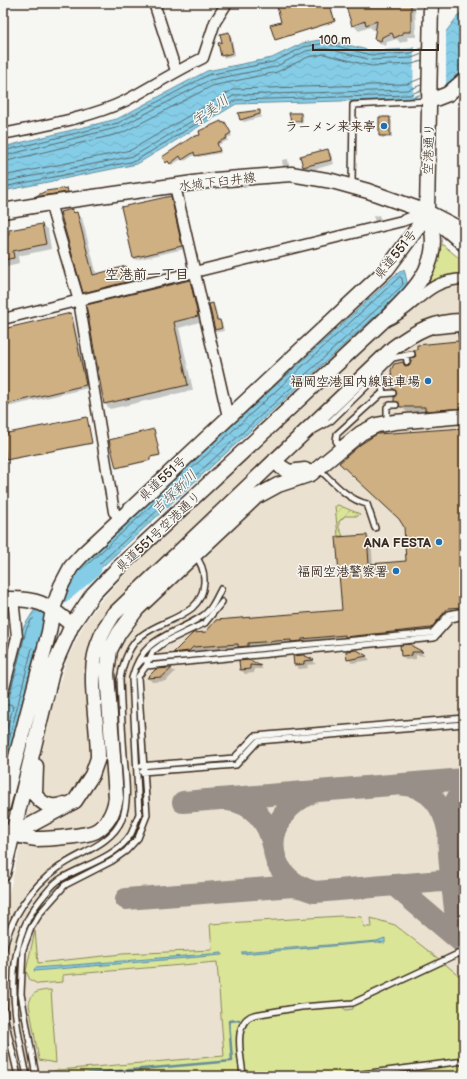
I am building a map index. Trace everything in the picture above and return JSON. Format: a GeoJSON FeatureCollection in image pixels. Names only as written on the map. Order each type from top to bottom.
{"type":"FeatureCollection","features":[{"type":"Feature","properties":{"kind":"main road","name":"空港通り"},"geometry":{"type":"LineString","coordinates":[[427,212],[430,101],[429,87],[432,27],[431,3]]}},
{"type":"Feature","properties":{"kind":"main road"},"geometry":{"type":"LineString","coordinates":[[430,101],[448,94],[464,80]]}},
{"type":"Feature","properties":{"kind":"main road","name":"水城下臼井線"},"geometry":{"type":"LineString","coordinates":[[3,211],[175,186],[254,176],[290,174],[352,186],[427,212],[464,231]]}},
{"type":"Feature","properties":{"kind":"main road","name":"水城下臼井線"},"geometry":{"type":"LineString","coordinates":[[427,212],[464,244]]}},
{"type":"Feature","properties":{"kind":"main road","name":"県道551号空港通り"},"geometry":{"type":"LineString","coordinates":[[3,874],[8,833],[38,726],[52,668],[72,625],[93,594],[118,568],[417,288],[428,267],[434,241],[432,226],[427,212]]}},
{"type":"Feature","properties":{"kind":"main road","name":"県道551号"},"geometry":{"type":"LineString","coordinates":[[3,806],[49,632],[57,612],[61,586],[71,567],[120,517],[386,269],[416,230],[427,212]]}},
{"type":"Feature","properties":{"kind":"main road"},"geometry":{"type":"LineString","coordinates":[[8,833],[75,801],[85,788],[95,768],[98,758],[94,660],[97,644],[104,628],[123,604],[393,348],[418,329],[431,326],[463,326]]}},
{"type":"Feature","properties":{"kind":"main road"},"geometry":{"type":"LineString","coordinates":[[8,833],[37,838],[86,834],[95,832],[110,817],[116,798],[107,674],[110,650],[119,633],[137,609],[256,497],[267,490],[303,477],[318,469],[361,433],[378,425],[464,416]]}},
{"type":"Feature","properties":{"kind":"main road"},"geometry":{"type":"LineString","coordinates":[[275,460],[281,467],[293,473],[301,472],[337,453]]}},
{"type":"Feature","properties":{"kind":"main road"},"geometry":{"type":"LineString","coordinates":[[8,598],[36,600],[57,612],[72,625]]}},
{"type":"Feature","properties":{"kind":"main road"},"geometry":{"type":"LineString","coordinates":[[38,726],[35,795],[41,802],[49,806],[58,806],[75,801]]}},
{"type":"Feature","properties":{"kind":"street"},"geometry":{"type":"LineString","coordinates":[[154,3],[176,71]]}},
{"type":"Feature","properties":{"kind":"street"},"geometry":{"type":"LineString","coordinates":[[3,134],[75,118],[124,101],[176,71],[203,58],[215,22],[227,3]]}},
{"type":"Feature","properties":{"kind":"street"},"geometry":{"type":"LineString","coordinates":[[175,186],[228,417]]}},
{"type":"Feature","properties":{"kind":"street"},"geometry":{"type":"LineString","coordinates":[[50,203],[78,301],[114,512],[120,517]]}},
{"type":"Feature","properties":{"kind":"street"},"geometry":{"type":"LineString","coordinates":[[3,319],[402,221],[427,212]]}},
{"type":"Feature","properties":{"kind":"street"},"geometry":{"type":"LineString","coordinates":[[381,323],[398,316],[430,288],[448,280],[464,279]]}},
{"type":"Feature","properties":{"kind":"street"},"geometry":{"type":"LineString","coordinates":[[3,692],[17,637],[8,598]]}},
{"type":"Feature","properties":{"kind":"lane"},"geometry":{"type":"LineString","coordinates":[[352,186],[353,105],[430,101]]}},
{"type":"Feature","properties":{"kind":"lane"},"geometry":{"type":"LineString","coordinates":[[462,340],[463,326]]}},
{"type":"Feature","properties":{"kind":"lane"},"geometry":{"type":"LineString","coordinates":[[296,439],[331,421],[393,358],[409,355],[407,362]]}},
{"type":"Feature","properties":{"kind":"lane"},"geometry":{"type":"LineString","coordinates":[[380,370],[383,394]]}},
{"type":"Feature","properties":{"kind":"lane"},"geometry":{"type":"LineString","coordinates":[[337,453],[337,434],[383,394],[393,393]]}},
{"type":"Feature","properties":{"kind":"lane"},"geometry":{"type":"LineString","coordinates":[[387,423],[387,408],[390,405],[396,405]]}},
{"type":"Feature","properties":{"kind":"lane"},"geometry":{"type":"LineString","coordinates":[[318,469],[348,496],[357,502],[367,504],[375,528]]}},
{"type":"Feature","properties":{"kind":"lane"},"geometry":{"type":"LineString","coordinates":[[3,952],[6,938],[17,913],[44,878],[59,867],[108,839],[118,828],[123,817],[126,793],[120,679],[123,665],[133,645],[140,636],[192,608],[199,599],[203,590],[204,571],[191,547],[194,536]]}},
{"type":"Feature","properties":{"kind":"lane"},"geometry":{"type":"LineString","coordinates":[[28,1076],[13,995],[15,947],[24,925],[34,907],[60,878],[108,854],[120,845],[130,834],[138,814],[138,769],[132,678],[134,669],[140,654],[148,646],[202,616],[211,608],[221,589]]}},
{"type":"Feature","properties":{"kind":"lane"},"geometry":{"type":"LineString","coordinates":[[36,1076],[21,994],[23,949],[31,928],[41,912],[65,885],[112,861],[126,852],[138,838],[147,815],[138,676],[146,666],[153,651],[165,642],[205,623],[222,602]]}},
{"type":"Feature","properties":{"kind":"lane"},"geometry":{"type":"LineString","coordinates":[[134,669],[142,660],[149,659],[432,634],[450,614],[464,611]]}},
{"type":"Feature","properties":{"kind":"lane"},"geometry":{"type":"LineString","coordinates":[[146,666],[434,638],[451,619],[464,616]]}},
{"type":"Feature","properties":{"kind":"lane"},"geometry":{"type":"LineString","coordinates":[[144,769],[234,758],[255,736],[464,718]]}},
{"type":"Feature","properties":{"kind":"lane"},"geometry":{"type":"LineString","coordinates":[[138,769],[236,765],[258,741],[464,724]]}},
{"type":"Feature","properties":{"kind":"lane"},"geometry":{"type":"LineString","coordinates":[[243,1076],[240,1033],[242,1025],[247,1018],[254,1015],[301,1007],[353,1003],[464,951]]}},
{"type":"Feature","properties":{"kind":"lane"},"geometry":{"type":"LineString","coordinates":[[3,998],[5,1019],[18,1076]]}},
{"type":"Feature","properties":{"kind":"lane"},"geometry":{"type":"LineString","coordinates":[[347,1076],[464,1061]]}},
{"type":"Feature","properties":{"kind":"shaded area"},"geometry":{"type":"Polygon","coordinates":[[[464,283],[464,1076],[3,1076],[3,919],[54,700],[66,662],[84,624],[100,602],[133,565],[413,305],[437,289],[464,283]]]}},
{"type":"Feature","properties":{"kind":"green space"},"geometry":{"type":"Polygon","coordinates":[[[440,245],[443,245],[464,262],[464,276],[424,288],[440,245]]]}},
{"type":"Feature","properties":{"kind":"green space"},"geometry":{"type":"Polygon","coordinates":[[[338,505],[360,514],[358,516],[345,516],[339,522],[339,528],[343,536],[338,536],[335,506],[338,505]]]}},
{"type":"Feature","properties":{"kind":"green space"},"geometry":{"type":"Polygon","coordinates":[[[342,916],[362,917],[364,927],[372,927],[371,918],[395,925],[440,960],[353,1000],[299,1005],[245,1018],[241,1024],[238,1038],[241,1076],[46,1076],[47,1073],[58,1070],[224,1056],[217,962],[63,975],[63,982],[38,984],[30,980],[26,971],[35,931],[38,963],[122,954],[212,950],[210,924],[342,916]]]}},
{"type":"Feature","properties":{"kind":"green space"},"geometry":{"type":"Polygon","coordinates":[[[444,963],[464,980],[464,1059],[330,1076],[245,1076],[241,1050],[241,1036],[245,1024],[250,1020],[274,1013],[305,1009],[341,1006],[346,1010],[353,1009],[353,1005],[444,963]]]}},
{"type":"Feature","properties":{"kind":"green space"},"geometry":{"type":"Polygon","coordinates":[[[51,990],[56,1063],[39,1060],[29,1005],[33,994],[51,990]]]}},
{"type":"Feature","properties":{"kind":"green space"},"geometry":{"type":"Polygon","coordinates":[[[464,1063],[464,1073],[428,1076],[362,1076],[464,1063]]]}},
{"type":"Feature","properties":{"kind":"water","name":"宇美川"},"geometry":{"type":"Polygon","coordinates":[[[464,8],[464,69],[448,83],[410,99],[236,104],[137,164],[3,191],[3,147],[117,119],[207,71],[272,58],[303,43],[325,39],[371,51],[411,49],[445,33],[464,8]]]}},
{"type":"Feature","properties":{"kind":"water"},"geometry":{"type":"Polygon","coordinates":[[[404,269],[408,286],[81,586],[77,569],[394,276],[404,269]]]}},
{"type":"Feature","properties":{"kind":"water"},"geometry":{"type":"Polygon","coordinates":[[[35,609],[44,626],[36,648],[3,780],[3,704],[23,628],[35,609]]]}},
{"type":"Feature","properties":{"kind":"water"},"geometry":{"type":"Polygon","coordinates":[[[385,938],[385,943],[378,942],[242,954],[242,952],[377,941],[385,938]]]}},
{"type":"Feature","properties":{"kind":"water"},"geometry":{"type":"Polygon","coordinates":[[[222,953],[222,955],[34,971],[35,968],[222,953]]]}},
{"type":"Feature","properties":{"kind":"pier"},"geometry":{"type":"Polygon","coordinates":[[[446,27],[446,86],[413,96],[414,46],[444,31],[446,27]]]}},
{"type":"Feature","properties":{"kind":"building"},"geometry":{"type":"Polygon","coordinates":[[[276,3],[329,3],[335,21],[275,40],[270,25],[281,22],[276,3]]]}},
{"type":"Feature","properties":{"kind":"building"},"geometry":{"type":"Polygon","coordinates":[[[345,3],[411,3],[411,32],[403,32],[403,34],[394,38],[392,33],[382,37],[381,41],[374,39],[377,21],[366,25],[365,21],[352,26],[345,3]]]}},
{"type":"Feature","properties":{"kind":"building"},"geometry":{"type":"Polygon","coordinates":[[[229,32],[233,53],[221,56],[218,43],[222,42],[220,34],[229,32]]]}},
{"type":"Feature","properties":{"kind":"building"},"geometry":{"type":"Polygon","coordinates":[[[260,110],[260,114],[240,120],[238,113],[260,110]]]}},
{"type":"Feature","properties":{"kind":"building"},"geometry":{"type":"Polygon","coordinates":[[[289,113],[301,113],[301,121],[291,121],[289,113]]]}},
{"type":"Feature","properties":{"kind":"building"},"geometry":{"type":"Polygon","coordinates":[[[379,117],[390,117],[390,136],[379,136],[379,117]]]}},
{"type":"Feature","properties":{"kind":"building"},"geometry":{"type":"Polygon","coordinates":[[[221,121],[222,123],[225,122],[231,133],[226,136],[227,138],[217,143],[220,151],[195,156],[194,152],[182,160],[180,156],[170,164],[168,161],[166,163],[162,157],[192,137],[200,135],[199,131],[221,121]]]}},
{"type":"Feature","properties":{"kind":"building"},"geometry":{"type":"Polygon","coordinates":[[[328,149],[331,160],[303,167],[300,156],[328,149]]]}},
{"type":"Feature","properties":{"kind":"building"},"geometry":{"type":"Polygon","coordinates":[[[67,188],[68,192],[34,197],[46,191],[67,188]]]}},
{"type":"Feature","properties":{"kind":"building"},"geometry":{"type":"Polygon","coordinates":[[[171,196],[182,246],[133,258],[121,207],[171,196]]]}},
{"type":"Feature","properties":{"kind":"building"},"geometry":{"type":"Polygon","coordinates":[[[72,209],[73,213],[77,212],[93,275],[126,266],[130,281],[83,293],[60,212],[72,209]]]}},
{"type":"Feature","properties":{"kind":"building"},"geometry":{"type":"Polygon","coordinates":[[[42,224],[46,244],[13,251],[14,258],[3,260],[3,236],[9,235],[9,230],[42,224]]]}},
{"type":"Feature","properties":{"kind":"building"},"geometry":{"type":"Polygon","coordinates":[[[190,280],[198,316],[174,322],[188,385],[104,404],[86,305],[190,280]]]}},
{"type":"Feature","properties":{"kind":"building"},"geometry":{"type":"Polygon","coordinates":[[[213,303],[217,320],[220,320],[222,328],[215,330],[209,304],[213,303]]]}},
{"type":"Feature","properties":{"kind":"building"},"geometry":{"type":"Polygon","coordinates":[[[71,313],[86,385],[3,405],[3,329],[71,313]]]}},
{"type":"Feature","properties":{"kind":"building","name":"福岡空港国内線駐車場"},"geometry":{"type":"Polygon","coordinates":[[[458,341],[461,344],[464,343],[464,408],[425,411],[425,407],[400,407],[399,403],[394,401],[394,397],[397,393],[393,389],[391,370],[394,364],[403,362],[405,366],[410,365],[412,358],[416,356],[413,350],[417,350],[417,345],[458,341]]]}},
{"type":"Feature","properties":{"kind":"building"},"geometry":{"type":"Polygon","coordinates":[[[87,417],[92,443],[6,460],[3,434],[87,417]]]}},
{"type":"Feature","properties":{"kind":"building"},"geometry":{"type":"Polygon","coordinates":[[[464,428],[464,607],[448,608],[431,628],[345,637],[345,635],[302,639],[302,641],[291,642],[291,640],[248,643],[248,646],[238,647],[238,644],[193,647],[189,651],[173,653],[193,633],[206,632],[216,620],[342,610],[336,537],[367,535],[369,564],[406,561],[404,527],[399,519],[339,463],[361,444],[377,434],[464,428]]]}},
{"type":"Feature","properties":{"kind":"building"},"geometry":{"type":"Polygon","coordinates":[[[154,429],[160,455],[150,457],[150,460],[116,468],[109,440],[154,429]]]}},
{"type":"Feature","properties":{"kind":"building"},"geometry":{"type":"Polygon","coordinates":[[[411,644],[423,652],[412,652],[412,655],[401,656],[400,645],[411,644]]]}},
{"type":"Feature","properties":{"kind":"building"},"geometry":{"type":"Polygon","coordinates":[[[357,650],[367,656],[347,660],[346,651],[357,650]]]}},
{"type":"Feature","properties":{"kind":"building"},"geometry":{"type":"Polygon","coordinates":[[[303,655],[314,660],[304,661],[304,664],[294,665],[293,656],[303,655]]]}},
{"type":"Feature","properties":{"kind":"building"},"geometry":{"type":"Polygon","coordinates":[[[250,660],[261,666],[250,665],[250,669],[240,670],[239,661],[250,660]]]}},
{"type":"Feature","properties":{"kind":"building"},"geometry":{"type":"Polygon","coordinates":[[[172,668],[162,677],[147,678],[156,669],[172,668]]]}},
{"type":"Feature","properties":{"kind":"waterway","name":"吉塚新川"},"geometry":{"type":"LineString","coordinates":[[33,640],[45,611],[94,569]]}},
{"type":"Feature","properties":{"kind":"waterway"},"geometry":{"type":"LineString","coordinates":[[63,1076],[232,1061],[229,1021],[239,1020]]}},
{"type":"Feature","properties":{"kind":"taxiway"},"geometry":{"type":"LineString","coordinates":[[183,802],[464,779]]}},
{"type":"Feature","properties":{"kind":"taxiway"},"geometry":{"type":"LineString","coordinates":[[405,785],[414,787],[429,794],[443,814],[448,830]]}},
{"type":"Feature","properties":{"kind":"taxiway"},"geometry":{"type":"LineString","coordinates":[[464,790],[456,801],[451,815],[449,830],[450,864],[455,910],[458,923],[464,937]]}},
{"type":"Feature","properties":{"kind":"taxiway"},"geometry":{"type":"LineString","coordinates":[[313,792],[296,802],[284,815],[276,829],[274,845],[276,860],[284,873],[297,884],[315,892],[464,879]]}},
{"type":"Feature","properties":{"kind":"taxiway"},"geometry":{"type":"LineString","coordinates":[[228,800],[237,802],[252,809],[263,821],[271,836],[273,845]]}},
{"type":"Feature","properties":{"kind":"taxiway"},"geometry":{"type":"LineString","coordinates":[[394,885],[464,944]]}},
{"type":"Feature","properties":{"kind":"taxiway"},"geometry":{"type":"LineString","coordinates":[[126,899],[293,886],[303,888]]}},
{"type":"Feature","properties":{"kind":"place","name":"ラーメン来来亭"},"geometry":{"type":"Point","coordinates":[384,126]}},
{"type":"Feature","properties":{"kind":"place","name":"福岡空港国内線駐車場"},"geometry":{"type":"Point","coordinates":[428,381]}},
{"type":"Feature","properties":{"kind":"place","name":"ANA FESTA"},"geometry":{"type":"Point","coordinates":[439,542]}},
{"type":"Feature","properties":{"kind":"place","name":"福岡空港警察署"},"geometry":{"type":"Point","coordinates":[396,571]}},
{"type":"Feature","properties":{"kind":"district","name":"空港前一丁目"},"geometry":{"type":"Point","coordinates":[147,274]}}]}
